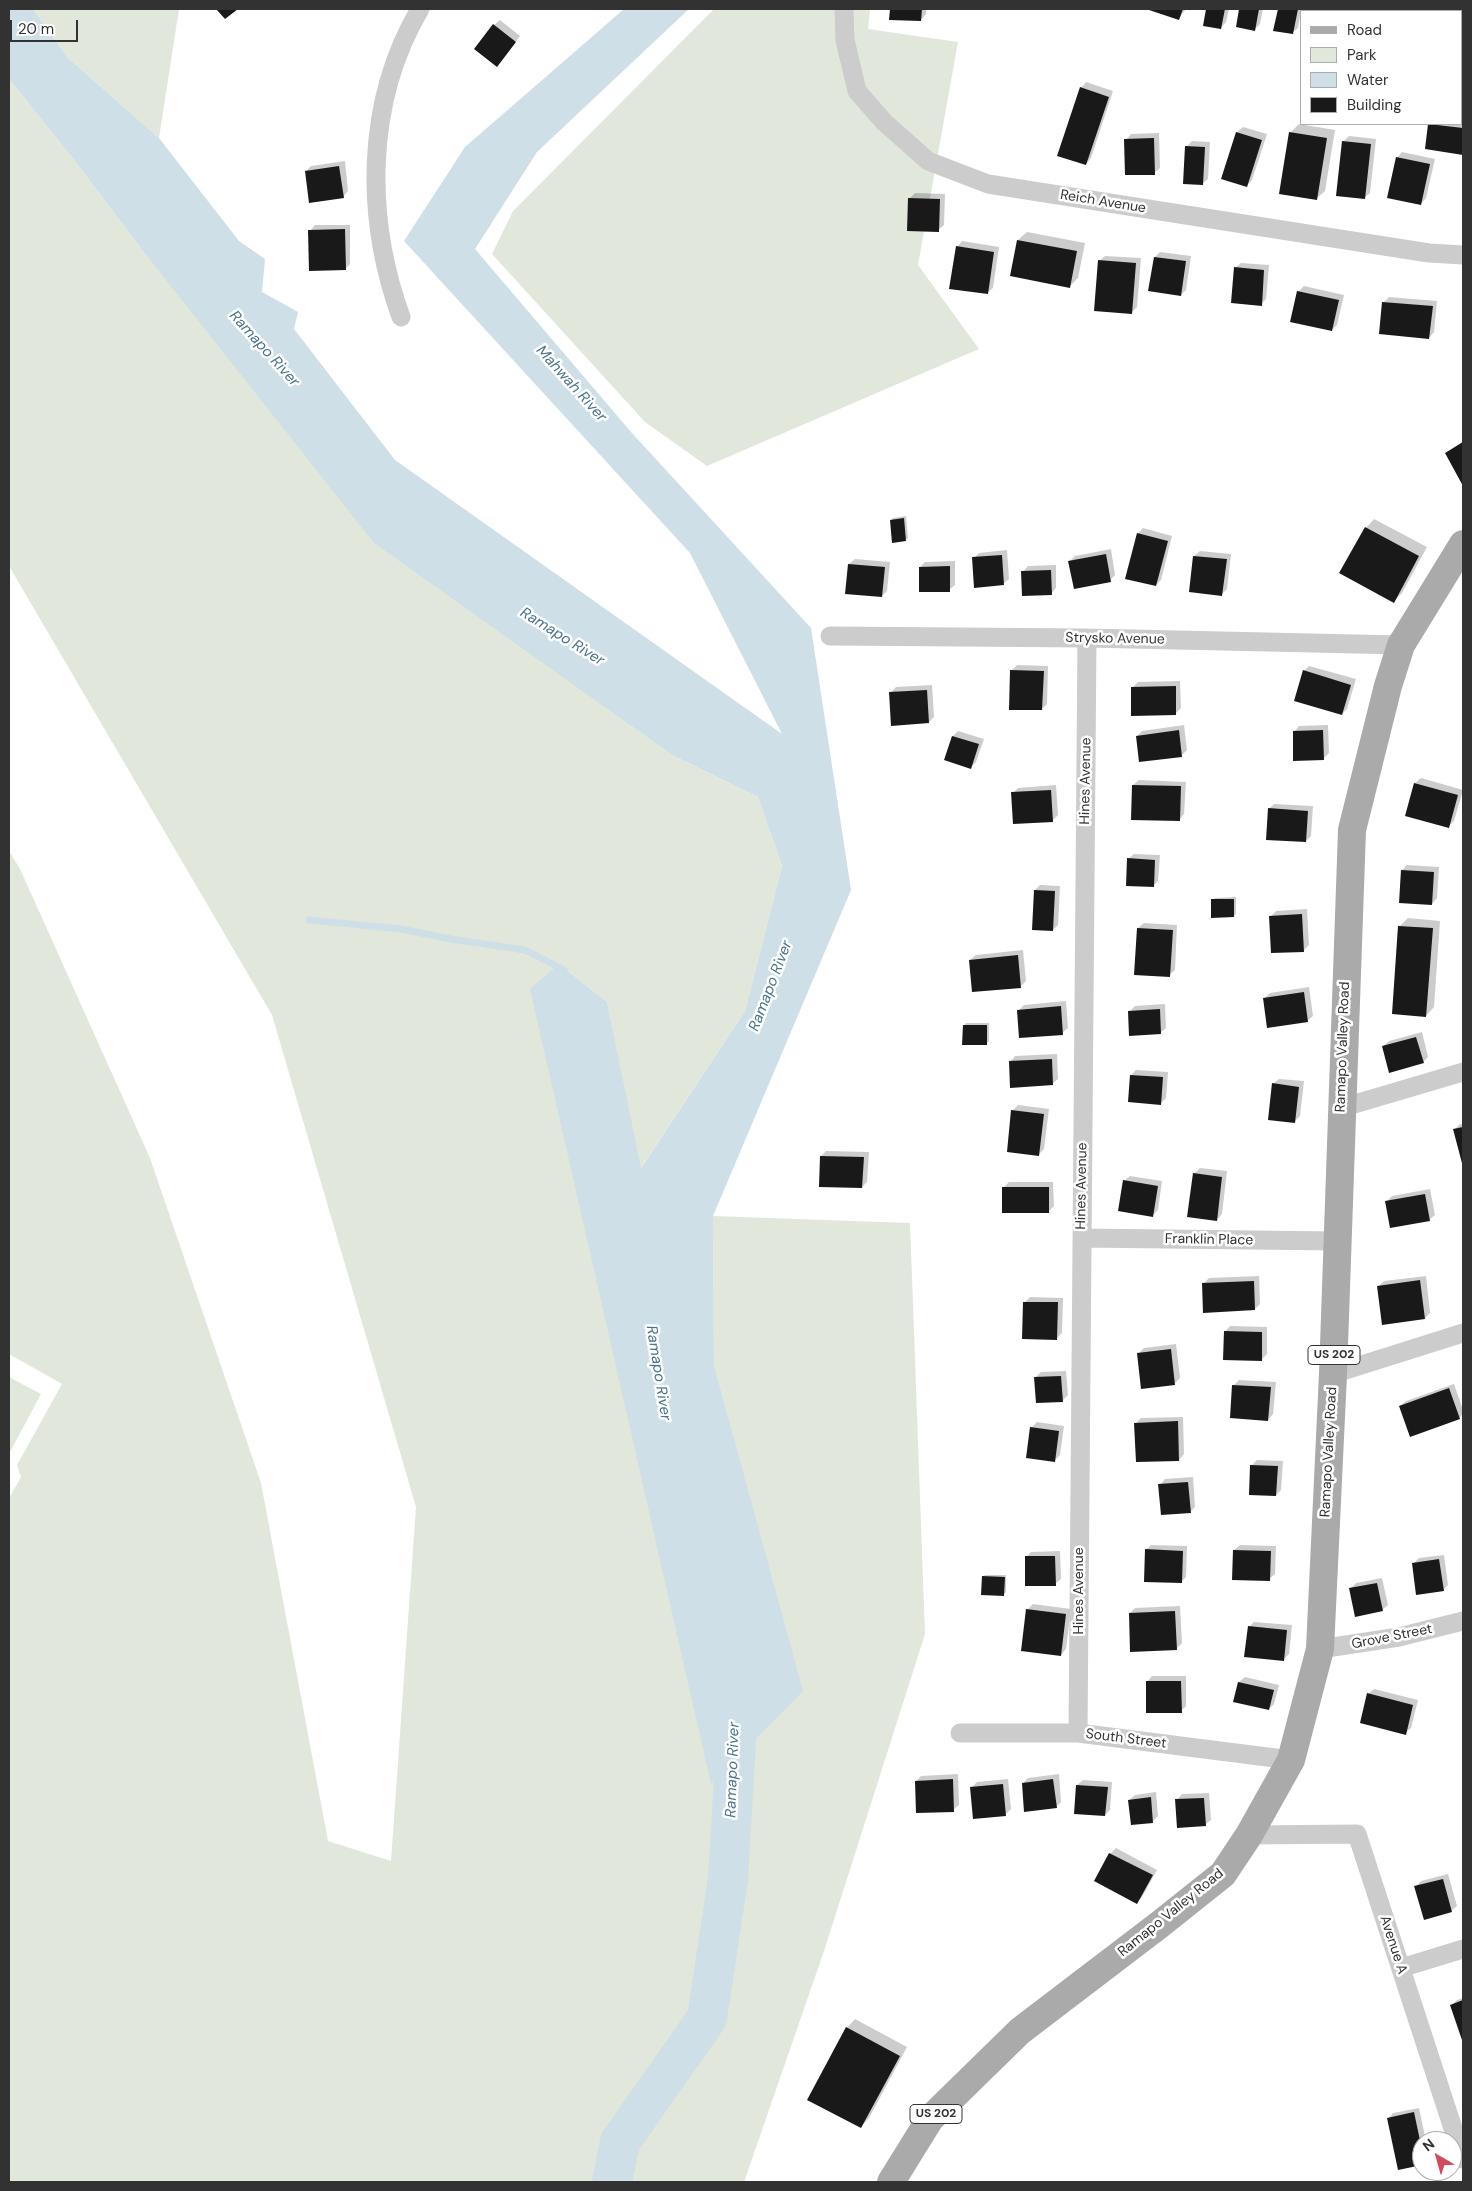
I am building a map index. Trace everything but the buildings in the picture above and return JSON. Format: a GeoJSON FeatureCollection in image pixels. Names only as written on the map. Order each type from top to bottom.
{"type":"FeatureCollection","features":[{"type":"Feature","properties":{"kind":"main road","name":"Ramapo Valley Road"},"geometry":{"type":"LineString","coordinates":[[891,2182],[930,2119],[1020,2030],[1223,1874],[1291,1760],[1320,1650],[1333,1374],[1352,830],[1388,686],[1401,645],[1463,544]]}},
{"type":"Feature","properties":{"kind":"street"},"geometry":{"type":"LineString","coordinates":[[401,317],[393,295],[381,246],[376,202],[376,157],[381,118],[395,65],[420,9]]}},
{"type":"Feature","properties":{"kind":"street","name":"Reich Avenue"},"geometry":{"type":"LineString","coordinates":[[844,9],[844,40],[858,91],[884,122],[928,161],[988,184],[1429,253],[1463,255]]}},
{"type":"Feature","properties":{"kind":"street","name":"Strysko Avenue"},"geometry":{"type":"LineString","coordinates":[[830,636],[1088,638],[1401,645]]}},
{"type":"Feature","properties":{"kind":"street","name":"Hines Avenue"},"geometry":{"type":"LineString","coordinates":[[1078,1734],[1088,638]]}},
{"type":"Feature","properties":{"kind":"street"},"geometry":{"type":"LineString","coordinates":[[1341,1108],[1463,1072]]}},
{"type":"Feature","properties":{"kind":"street","name":"Franklin Place"},"geometry":{"type":"LineString","coordinates":[[1082,1238],[1337,1242]]}},
{"type":"Feature","properties":{"kind":"street"},"geometry":{"type":"LineString","coordinates":[[1333,1374],[1463,1332]]}},
{"type":"Feature","properties":{"kind":"street","name":"Grove Street"},"geometry":{"type":"LineString","coordinates":[[1320,1650],[1399,1637],[1463,1621]]}},
{"type":"Feature","properties":{"kind":"street","name":"South Street"},"geometry":{"type":"LineString","coordinates":[[960,1733],[1078,1734],[1291,1760]]}},
{"type":"Feature","properties":{"kind":"street","name":"Avenue A"},"geometry":{"type":"LineString","coordinates":[[1248,1835],[1357,1834],[1463,2159]]}},
{"type":"Feature","properties":{"kind":"street"},"geometry":{"type":"LineString","coordinates":[[1401,1968],[1463,1949]]}},
{"type":"Feature","properties":{"kind":"green space"},"geometry":{"type":"Polygon","coordinates":[[[33,9],[179,9],[159,138],[67,57],[33,9]]]}},
{"type":"Feature","properties":{"kind":"green space"},"geometry":{"type":"Polygon","coordinates":[[[714,9],[870,9],[868,29],[958,42],[918,265],[979,349],[707,466],[645,422],[492,254],[513,211],[714,9]]]}},
{"type":"Feature","properties":{"kind":"green space"},"geometry":{"type":"Polygon","coordinates":[[[9,79],[71,156],[140,247],[674,756],[758,797],[782,866],[745,1011],[640,1169],[607,1002],[559,964],[802,1691],[714,1365],[713,1216],[910,1223],[925,1634],[824,1951],[744,2182],[9,2182],[9,1498],[21,1477],[17,1465],[62,1384],[9,1354],[9,851],[20,869],[150,1158],[261,1483],[328,1841],[391,1861],[416,1507],[272,1015],[9,566],[9,79]]]}},
{"type":"Feature","properties":{"kind":"green space"},"geometry":{"type":"Polygon","coordinates":[[[9,1377],[41,1394],[9,1454],[9,1377]]]}},
{"type":"Feature","properties":{"kind":"water","name":"Mahwah River"},"geometry":{"type":"Polygon","coordinates":[[[9,9],[33,9],[67,57],[159,138],[239,241],[265,259],[262,292],[298,312],[294,329],[395,460],[782,734],[690,553],[404,241],[465,147],[624,9],[689,9],[537,152],[475,249],[631,432],[811,628],[851,890],[713,1216],[714,1365],[803,1691],[711,1784],[530,989],[559,964],[607,1002],[641,1168],[745,1011],[782,866],[758,797],[674,756],[374,543],[9,79],[9,9]]]}},
{"type":"Feature","properties":{"kind":"waterway"},"geometry":{"type":"LineString","coordinates":[[309,920],[401,929],[451,939],[525,950],[564,970]]}},
{"type":"Feature","properties":{"kind":"waterway","name":"Ramapo River"},"geometry":{"type":"LineString","coordinates":[[612,2182],[620,2142],[707,2018],[728,1879],[737,1725],[732,1706]]}}]}
